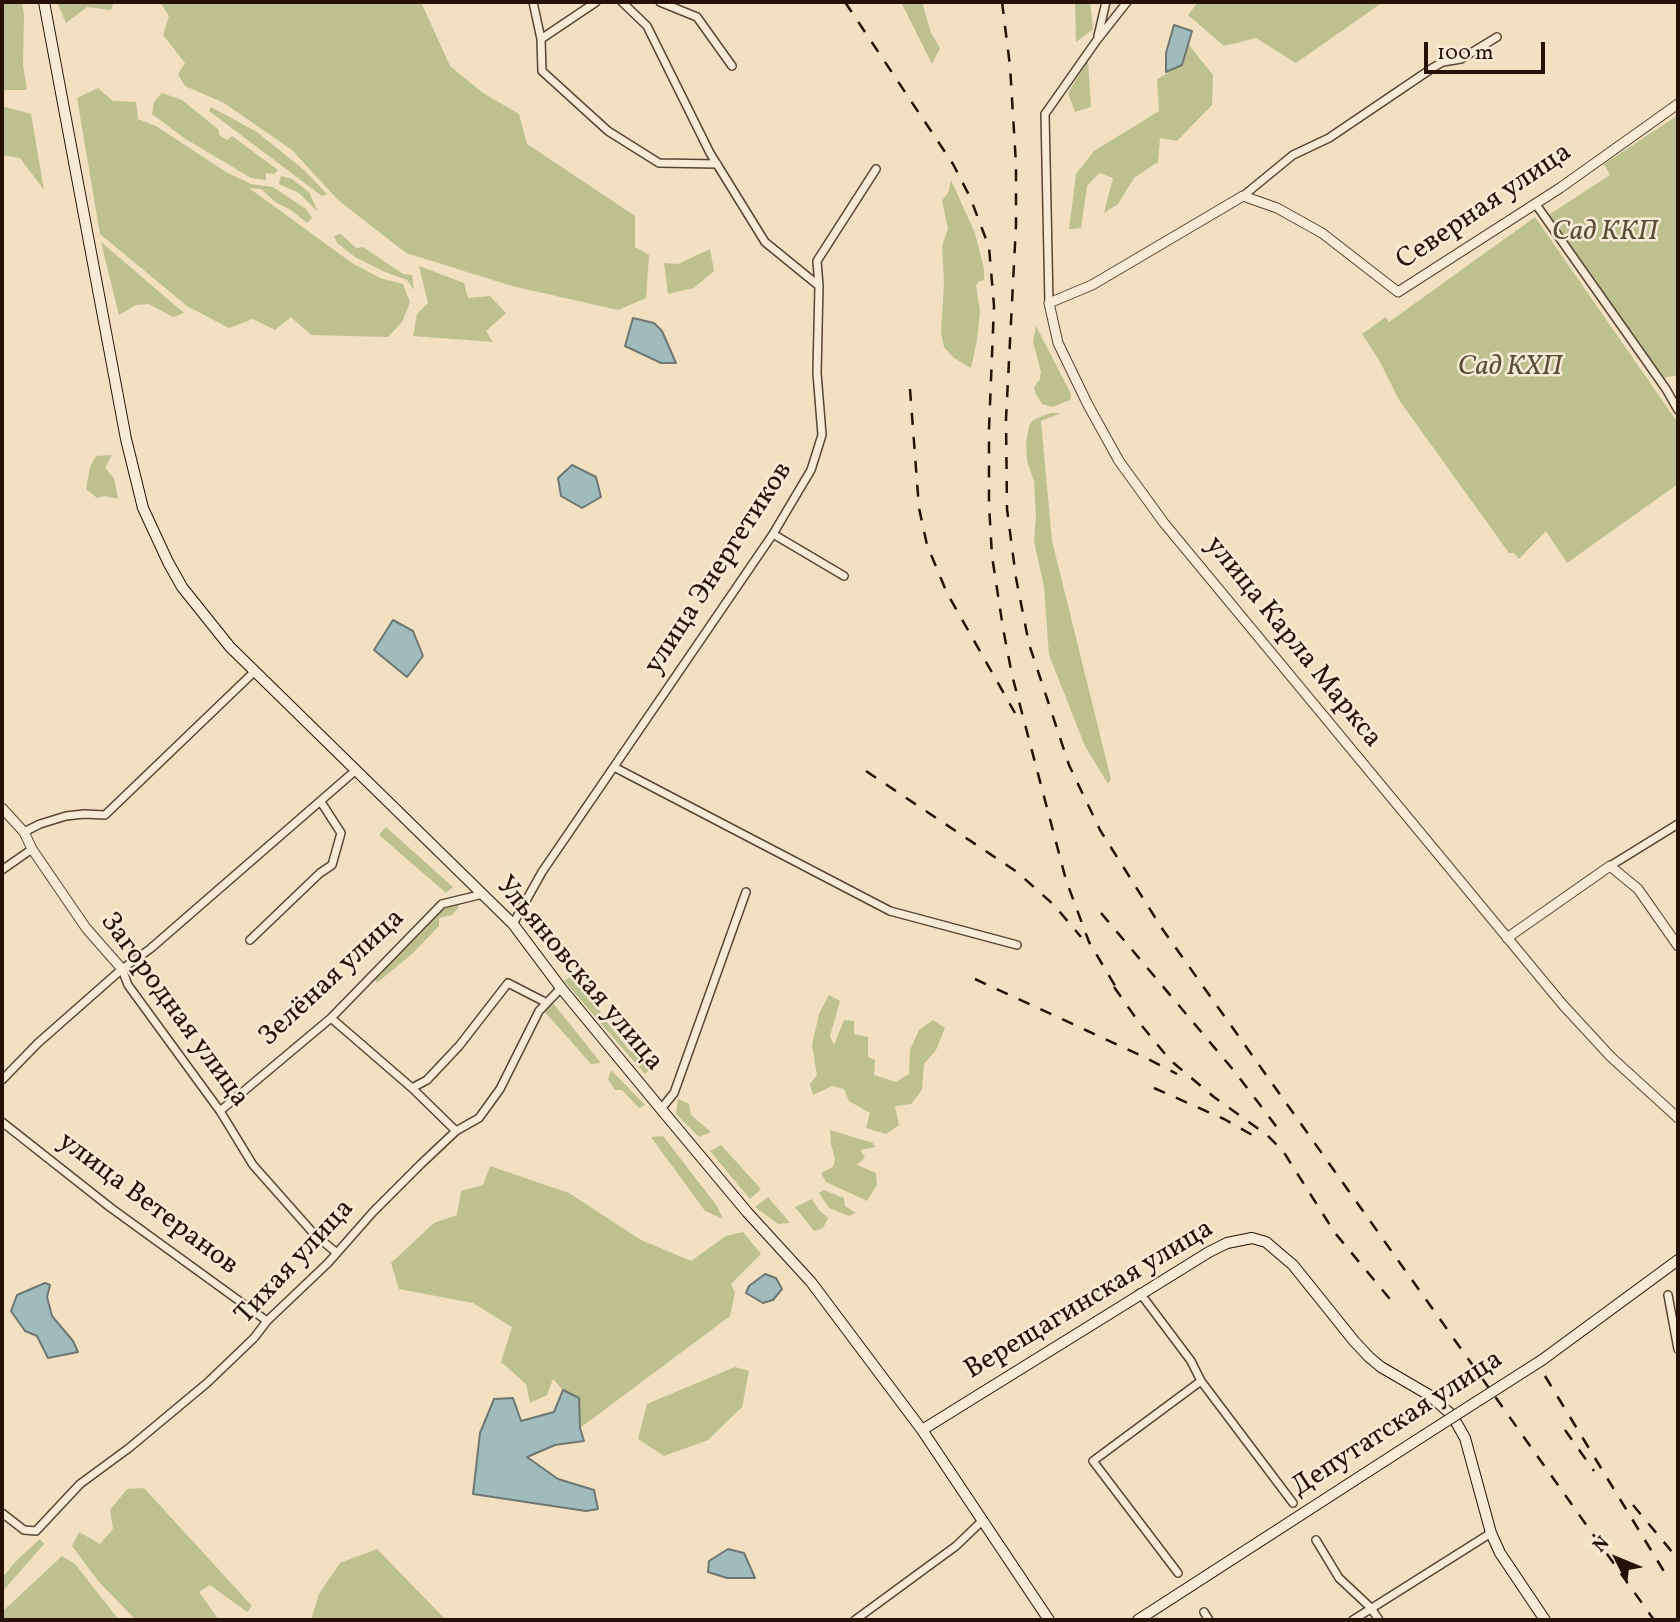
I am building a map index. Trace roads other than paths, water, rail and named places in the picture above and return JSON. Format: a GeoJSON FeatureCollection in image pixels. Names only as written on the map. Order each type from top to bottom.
{"type":"FeatureCollection","features":[{"type":"Feature","properties":{"kind":"main road","name":"Ульяновская улица"},"geometry":{"type":"LineString","coordinates":[[44,2],[125,439],[144,508],[168,562],[196,606],[254,672],[513,924],[561,988],[661,1109],[747,1212],[811,1282],[922,1430],[1049,1620]]}},
{"type":"Feature","properties":{"kind":"main road","name":"Верещагинская улица"},"geometry":{"type":"LineString","coordinates":[[922,1430],[1140,1293],[1227,1243],[1252,1238],[1266,1242],[1293,1265],[1369,1357],[1429,1395],[1452,1415],[1465,1438],[1491,1533],[1500,1553],[1545,1620]]}},
{"type":"Feature","properties":{"kind":"main road","name":"Депутатская улица"},"geometry":{"type":"LineString","coordinates":[[1138,1620],[1542,1360],[1678,1260]]}},
{"type":"Feature","properties":{"kind":"street"},"geometry":{"type":"LineString","coordinates":[[533,2],[541,39],[542,71],[608,131],[659,163],[717,164]]}},
{"type":"Feature","properties":{"kind":"street"},"geometry":{"type":"LineString","coordinates":[[541,39],[596,2]]}},
{"type":"Feature","properties":{"kind":"street"},"geometry":{"type":"LineString","coordinates":[[622,2],[647,26],[717,164],[765,242],[819,286]]}},
{"type":"Feature","properties":{"kind":"street"},"geometry":{"type":"LineString","coordinates":[[660,2],[697,17],[732,66]]}},
{"type":"Feature","properties":{"kind":"street"},"geometry":{"type":"LineString","coordinates":[[1097,40],[1106,2]]}},
{"type":"Feature","properties":{"kind":"street"},"geometry":{"type":"LineString","coordinates":[[1097,40],[1127,2]]}},
{"type":"Feature","properties":{"kind":"street"},"geometry":{"type":"LineString","coordinates":[[1049,303],[1092,285],[1244,195],[1293,155],[1329,138],[1434,67],[1443,62],[1461,59],[1497,37]]}},
{"type":"Feature","properties":{"kind":"street","name":"улица Карла Маркса"},"geometry":{"type":"LineString","coordinates":[[1097,40],[1045,114],[1049,303],[1058,343],[1104,436],[1138,489],[1252,631],[1563,1005],[1611,1057],[1678,1118]]}},
{"type":"Feature","properties":{"kind":"street","name":"Северная улица"},"geometry":{"type":"LineString","coordinates":[[1244,195],[1277,208],[1322,233],[1398,292],[1560,188],[1678,104]]}},
{"type":"Feature","properties":{"kind":"street","name":"улица Энергетиков"},"geometry":{"type":"LineString","coordinates":[[513,924],[542,872],[773,534],[811,470],[822,435],[817,373],[817,261],[876,169]]}},
{"type":"Feature","properties":{"kind":"street"},"geometry":{"type":"LineString","coordinates":[[1535,203],[1678,410]]}},
{"type":"Feature","properties":{"kind":"street"},"geometry":{"type":"LineString","coordinates":[[773,534],[844,576]]}},
{"type":"Feature","properties":{"kind":"street"},"geometry":{"type":"LineString","coordinates":[[24,832],[66,816],[105,815],[254,672]]}},
{"type":"Feature","properties":{"kind":"street"},"geometry":{"type":"LineString","coordinates":[[614,767],[890,911],[1017,945]]}},
{"type":"Feature","properties":{"kind":"street"},"geometry":{"type":"LineString","coordinates":[[2,1080],[38,1043],[122,969],[150,949],[356,770]]}},
{"type":"Feature","properties":{"kind":"street"},"geometry":{"type":"LineString","coordinates":[[250,940],[320,873],[332,865],[341,833],[321,802]]}},
{"type":"Feature","properties":{"kind":"street","name":"Загородная улица"},"geometry":{"type":"LineString","coordinates":[[2,808],[24,832],[32,849],[86,928],[122,969],[128,985],[220,1111],[253,1165],[315,1235],[337,1253]]}},
{"type":"Feature","properties":{"kind":"street"},"geometry":{"type":"LineString","coordinates":[[1507,938],[1609,866],[1678,824]]}},
{"type":"Feature","properties":{"kind":"street"},"geometry":{"type":"LineString","coordinates":[[2,870],[32,849]]}},
{"type":"Feature","properties":{"kind":"street"},"geometry":{"type":"LineString","coordinates":[[1609,866],[1638,889],[1678,946]]}},
{"type":"Feature","properties":{"kind":"street"},"geometry":{"type":"LineString","coordinates":[[661,1109],[674,1093],[746,892]]}},
{"type":"Feature","properties":{"kind":"street","name":"Зелёная улица"},"geometry":{"type":"LineString","coordinates":[[220,1111],[331,1018],[442,904],[482,894]]}},
{"type":"Feature","properties":{"kind":"street"},"geometry":{"type":"LineString","coordinates":[[412,1088],[428,1080],[459,1046],[508,983],[545,1002]]}},
{"type":"Feature","properties":{"kind":"street","name":"Тихая улица"},"geometry":{"type":"LineString","coordinates":[[2,1513],[24,1530],[36,1531],[80,1484],[129,1448],[207,1383],[337,1253],[373,1212],[456,1131],[479,1118],[500,1089],[545,1002],[561,988]]}},
{"type":"Feature","properties":{"kind":"street"},"geometry":{"type":"LineString","coordinates":[[331,1018],[412,1088],[456,1131]]}},
{"type":"Feature","properties":{"kind":"street","name":"улица Ветеранов"},"geometry":{"type":"LineString","coordinates":[[2,1122],[111,1208],[267,1321]]}},
{"type":"Feature","properties":{"kind":"street"},"geometry":{"type":"LineString","coordinates":[[1140,1293],[1191,1361],[1201,1381],[1293,1503]]}},
{"type":"Feature","properties":{"kind":"street"},"geometry":{"type":"LineString","coordinates":[[1668,1295],[1678,1349]]}},
{"type":"Feature","properties":{"kind":"street"},"geometry":{"type":"LineString","coordinates":[[1178,1573],[1093,1461],[1201,1381]]}},
{"type":"Feature","properties":{"kind":"street"},"geometry":{"type":"LineString","coordinates":[[855,1620],[956,1546],[983,1520]]}},
{"type":"Feature","properties":{"kind":"street"},"geometry":{"type":"LineString","coordinates":[[1353,1620],[1491,1533]]}},
{"type":"Feature","properties":{"kind":"street"},"geometry":{"type":"LineString","coordinates":[[1316,1539],[1339,1578],[1371,1608],[1379,1620]]}},
{"type":"Feature","properties":{"kind":"street"},"geometry":{"type":"LineString","coordinates":[[1204,1612],[1209,1620]]}},
{"type":"Feature","properties":{"kind":"water"},"geometry":{"type":"Polygon","coordinates":[[[1174,25],[1192,31],[1182,65],[1166,72],[1166,53],[1174,25]]]}},
{"type":"Feature","properties":{"kind":"water"},"geometry":{"type":"Polygon","coordinates":[[[633,318],[654,323],[662,331],[676,363],[661,363],[625,346],[633,318]]]}},
{"type":"Feature","properties":{"kind":"water"},"geometry":{"type":"Polygon","coordinates":[[[572,465],[596,477],[601,497],[582,508],[561,496],[558,478],[572,465]]]}},
{"type":"Feature","properties":{"kind":"water"},"geometry":{"type":"Polygon","coordinates":[[[393,620],[413,631],[423,656],[407,677],[374,650],[393,620]]]}},
{"type":"Feature","properties":{"kind":"water"},"geometry":{"type":"Polygon","coordinates":[[[765,1274],[776,1278],[782,1289],[773,1300],[763,1303],[746,1293],[749,1286],[765,1274]]]}},
{"type":"Feature","properties":{"kind":"water"},"geometry":{"type":"Polygon","coordinates":[[[45,1283],[50,1285],[47,1297],[52,1316],[73,1341],[78,1352],[48,1358],[37,1336],[25,1331],[11,1311],[17,1295],[45,1283]]]}},
{"type":"Feature","properties":{"kind":"water"},"geometry":{"type":"Polygon","coordinates":[[[563,1390],[579,1398],[580,1428],[584,1441],[555,1445],[527,1457],[558,1479],[594,1490],[598,1509],[586,1511],[473,1494],[480,1433],[494,1399],[513,1398],[521,1421],[554,1412],[563,1390]]]}},
{"type":"Feature","properties":{"kind":"water"},"geometry":{"type":"Polygon","coordinates":[[[728,1549],[744,1553],[755,1578],[727,1578],[708,1572],[709,1561],[728,1549]]]}},
{"type":"Feature","properties":{"kind":"railway"},"geometry":{"type":"LineString","coordinates":[[845,2],[953,164],[970,197],[989,247],[994,306],[989,504],[992,556],[1003,628],[1012,675],[1066,880],[1089,942],[1120,994]]}},
{"type":"Feature","properties":{"kind":"railway"},"geometry":{"type":"LineString","coordinates":[[1002,2],[1010,66],[1016,164],[1016,225],[1006,419],[1007,509],[1016,578],[1029,644],[1069,765],[1100,830],[1163,930],[1654,1620]]}},
{"type":"Feature","properties":{"kind":"railway"},"geometry":{"type":"LineString","coordinates":[[910,389],[919,508],[927,545],[947,593],[1015,713]]}},
{"type":"Feature","properties":{"kind":"railway"},"geometry":{"type":"LineString","coordinates":[[866,771],[1017,872],[1054,905],[1081,937]]}},
{"type":"Feature","properties":{"kind":"railway"},"geometry":{"type":"LineString","coordinates":[[1101,913],[1235,1072],[1279,1130]]}},
{"type":"Feature","properties":{"kind":"railway"},"geometry":{"type":"LineString","coordinates":[[975,979],[1177,1074]]}},
{"type":"Feature","properties":{"kind":"railway"},"geometry":{"type":"LineString","coordinates":[[1114,987],[1170,1060],[1214,1097],[1267,1135],[1283,1151],[1335,1233],[1394,1304]]}},
{"type":"Feature","properties":{"kind":"railway"},"geometry":{"type":"LineString","coordinates":[[1154,1088],[1224,1119],[1254,1136]]}},
{"type":"Feature","properties":{"kind":"railway"},"geometry":{"type":"LineString","coordinates":[[1545,1376],[1668,1578]]}},
{"type":"Feature","properties":{"kind":"railway"},"geometry":{"type":"LineString","coordinates":[[1565,1430],[1594,1471]]}},
{"type":"Feature","properties":{"kind":"railway"},"geometry":{"type":"LineString","coordinates":[[1633,1505],[1678,1559]]}},
{"type":"Feature","properties":{"kind":"park label","name":"Сад ККП"},"geometry":{"type":"Point","coordinates":[1605,234]}},
{"type":"Feature","properties":{"kind":"park label","name":"Сад КХП"},"geometry":{"type":"Point","coordinates":[1510,369]}}]}
